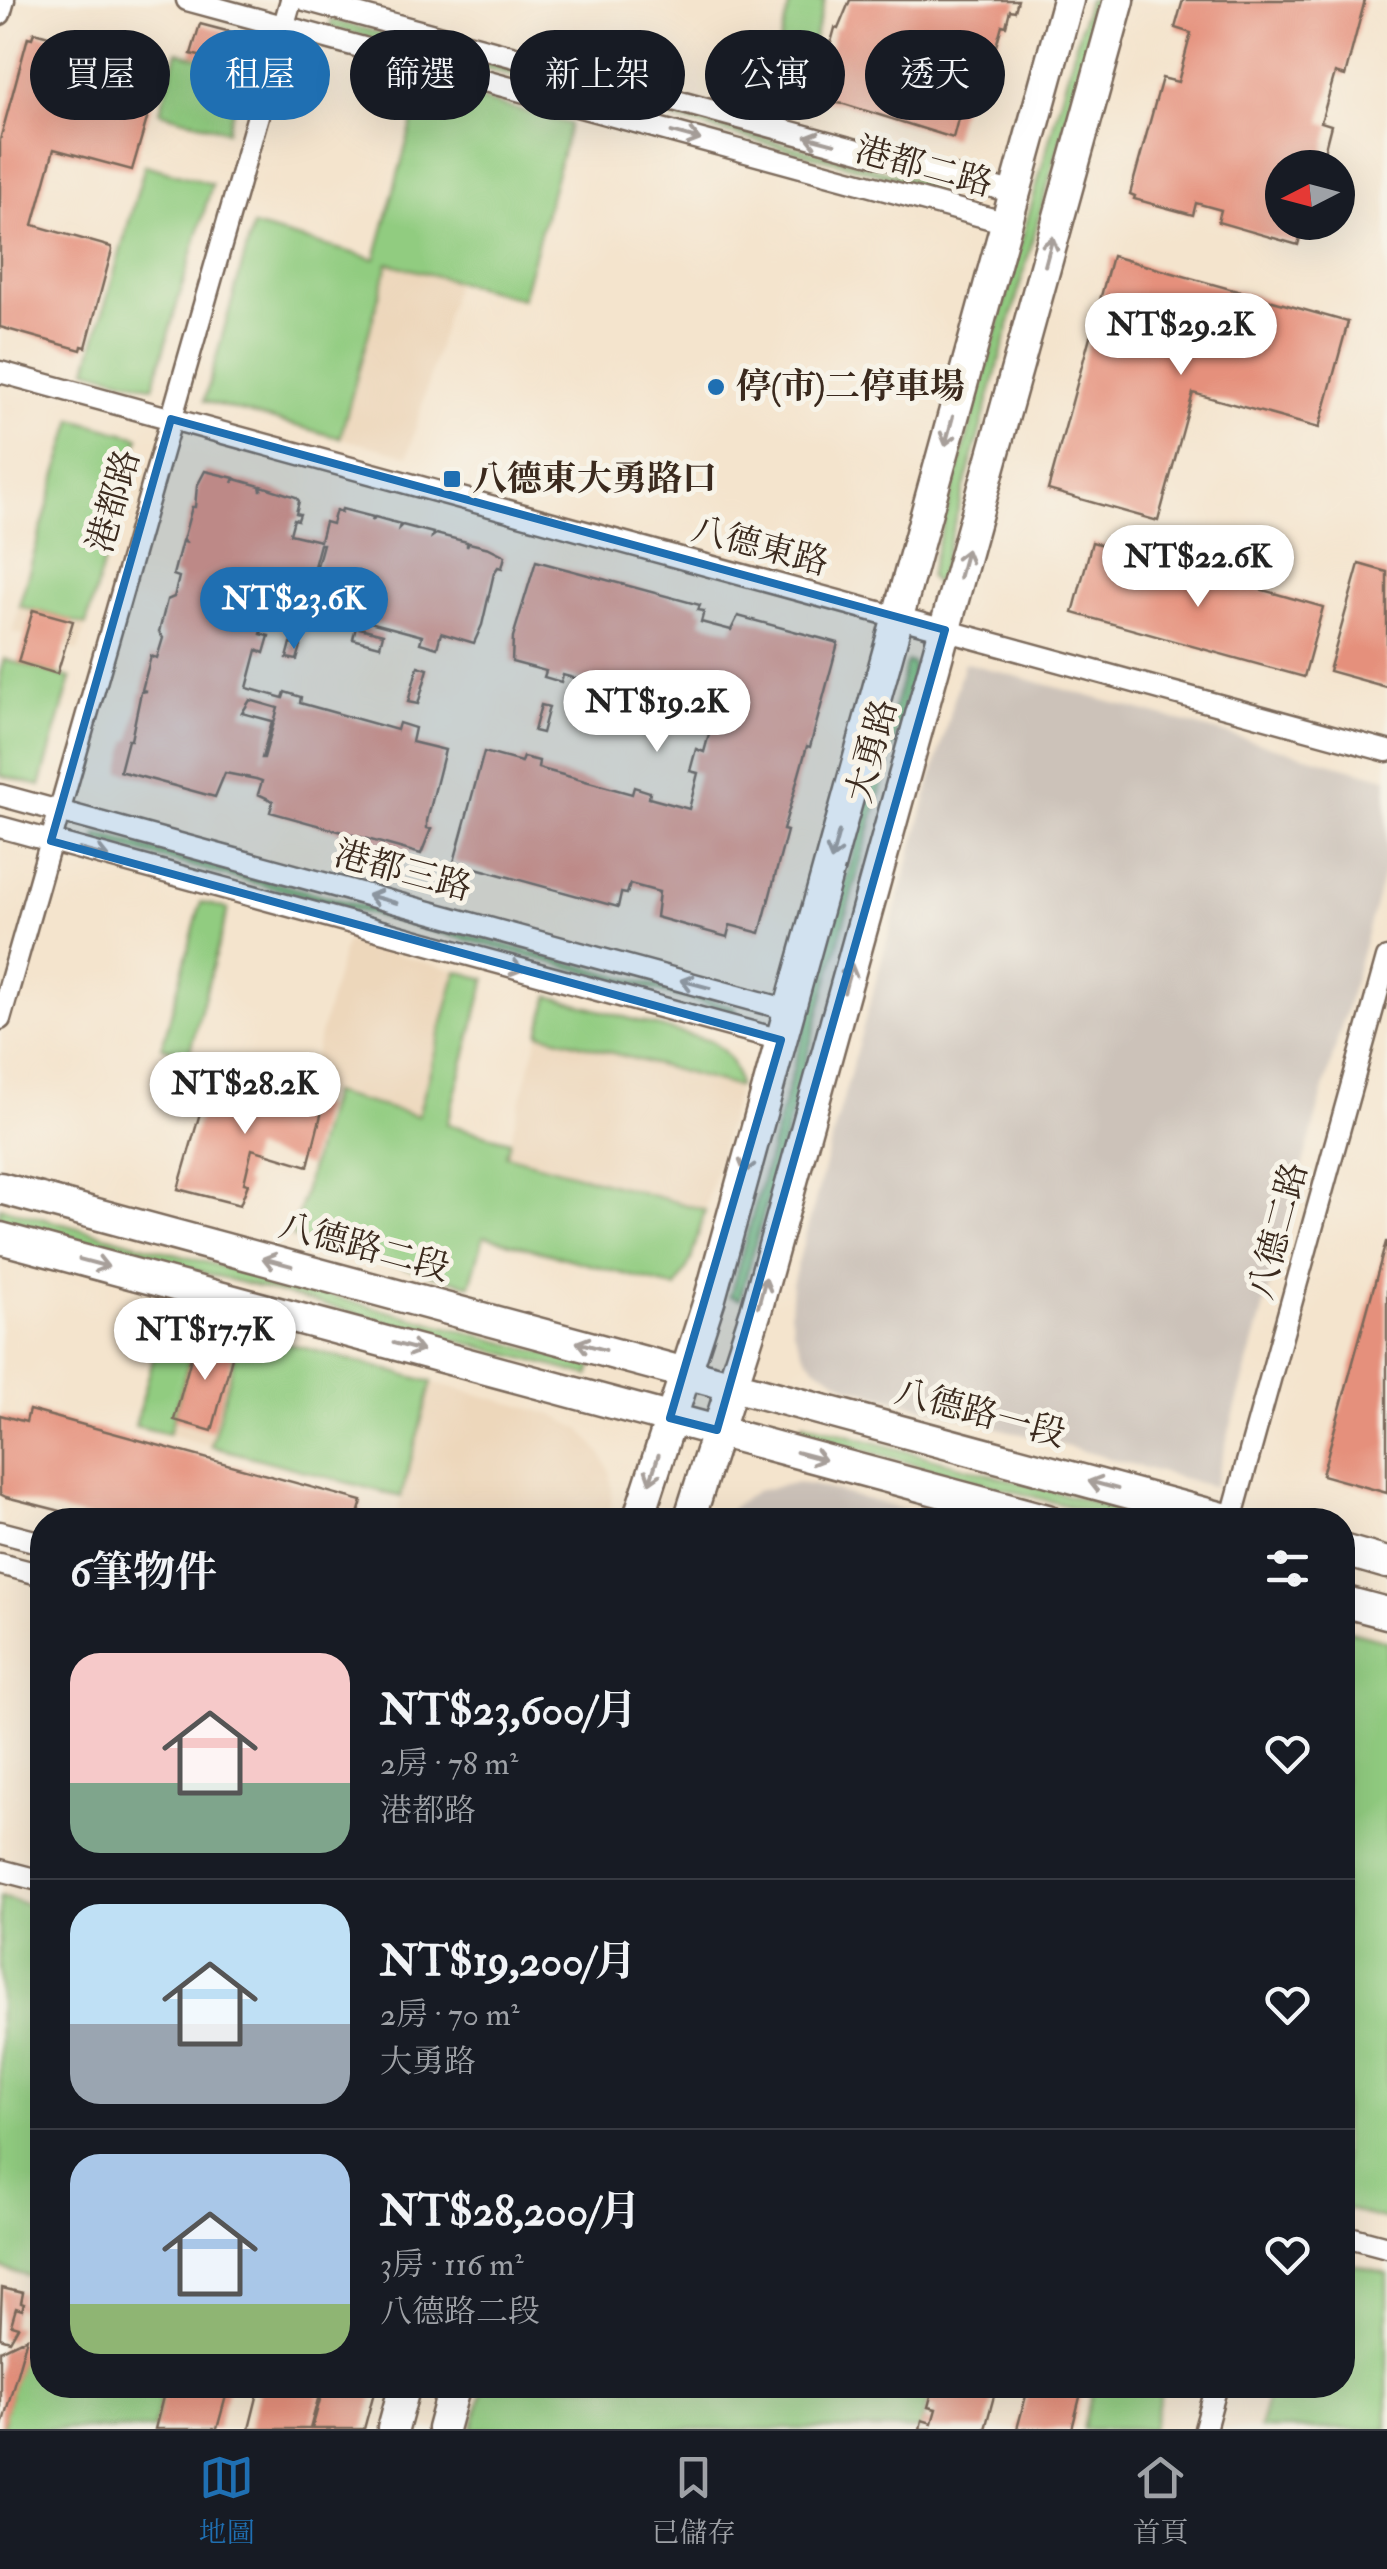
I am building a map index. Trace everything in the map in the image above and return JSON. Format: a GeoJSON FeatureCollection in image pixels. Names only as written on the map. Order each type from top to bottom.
{"type":"FeatureCollection","features":[{"type":"Feature","properties":{"kind":"street"},"geometry":{"type":"LineString","coordinates":[[0,14],[4,0]]}},
{"type":"Feature","properties":{"kind":"street","name":"港都二路"},"geometry":{"type":"LineString","coordinates":[[187,0],[1006,224]]}},
{"type":"Feature","properties":{"kind":"street","name":"港都路"},"geometry":{"type":"LineString","coordinates":[[0,1019],[291,0]]}},
{"type":"Feature","properties":{"kind":"street","name":"港都二路"},"geometry":{"type":"LineString","coordinates":[[305,0],[1015,193]]}},
{"type":"Feature","properties":{"kind":"street","name":"大勇路"},"geometry":{"type":"LineString","coordinates":[[689,1508],[694,1424],[709,1378],[710,1298],[1068,0]]}},
{"type":"Feature","properties":{"kind":"street","name":"大勇路"},"geometry":{"type":"LineString","coordinates":[[645,1508],[694,1424],[709,1378],[756,1311],[1119,0]]}},
{"type":"Feature","properties":{"kind":"street","name":"八德東路"},"geometry":{"type":"LineString","coordinates":[[0,372],[1387,751]]}},
{"type":"Feature","properties":{"kind":"street","name":"港都三路"},"geometry":{"type":"LineString","coordinates":[[0,795],[789,1010]]}},
{"type":"Feature","properties":{"kind":"street","name":"港都三路"},"geometry":{"type":"LineString","coordinates":[[0,827],[781,1040]]}},
{"type":"Feature","properties":{"kind":"street","name":"八德二路"},"geometry":{"type":"LineString","coordinates":[[1234,1508],[1387,958]]}},
{"type":"Feature","properties":{"kind":"street","name":"八德路二段"},"geometry":{"type":"LineString","coordinates":[[0,1188],[709,1378]]}},
{"type":"Feature","properties":{"kind":"street"},"geometry":{"type":"LineString","coordinates":[[0,1238],[1003,1508]]}},
{"type":"Feature","properties":{"kind":"street","name":"八德路一段"},"geometry":{"type":"LineString","coordinates":[[709,1378],[1187,1508]]}},
{"type":"Feature","properties":{"kind":"street"},"geometry":{"type":"LineString","coordinates":[[0,1532],[30,1540]]}},
{"type":"Feature","properties":{"kind":"street"},"geometry":{"type":"LineString","coordinates":[[1355,1553],[1387,1562]]}},
{"type":"Feature","properties":{"kind":"street"},"geometry":{"type":"LineString","coordinates":[[0,1564],[30,1572]]}},
{"type":"Feature","properties":{"kind":"street"},"geometry":{"type":"LineString","coordinates":[[1355,1603],[1387,1612]]}},
{"type":"Feature","properties":{"kind":"street"},"geometry":{"type":"LineString","coordinates":[[0,1870],[30,1878]]}},
{"type":"Feature","properties":{"kind":"street"},"geometry":{"type":"LineString","coordinates":[[1355,2238],[1387,2247]]}},
{"type":"Feature","properties":{"kind":"street"},"geometry":{"type":"LineString","coordinates":[[393,2429],[401,2398]]}},
{"type":"Feature","properties":{"kind":"street"},"geometry":{"type":"LineString","coordinates":[[444,2429],[452,2398]]}},
{"type":"Feature","properties":{"kind":"street"},"geometry":{"type":"LineString","coordinates":[[1205,2429],[1213,2398]]}},
{"type":"Feature","properties":{"kind":"highlighted area"},"geometry":{"type":"Polygon","coordinates":[[[171,419],[945,630],[717,1430],[670,1418],[781,1040],[51,841],[171,419]]]}},
{"type":"Feature","properties":{"kind":"shaded area"},"geometry":{"type":"Polygon","coordinates":[[[388,263],[456,281],[408,456],[340,438],[388,263]]]}},
{"type":"Feature","properties":{"kind":"shaded area"},"geometry":{"type":"Polygon","coordinates":[[[19,606],[86,625],[78,651],[12,632],[19,606]]]}},
{"type":"Feature","properties":{"kind":"shaded area"},"geometry":{"type":"Polygon","coordinates":[[[964,662],[1387,778],[1387,861],[1214,1487],[849,1387],[816,1367],[803,1352],[793,1330],[792,1284],[964,662]]]}},
{"type":"Feature","properties":{"kind":"shaded area"},"geometry":{"type":"Polygon","coordinates":[[[346,941],[457,971],[418,1116],[306,1086],[346,941]]]}},
{"type":"Feature","properties":{"kind":"shaded area"},"geometry":{"type":"Polygon","coordinates":[[[539,1033],[738,1087],[705,1210],[506,1154],[539,1033]]]}},
{"type":"Feature","properties":{"kind":"shaded area"},"geometry":{"type":"Polygon","coordinates":[[[200,1320],[242,1331],[211,1446],[169,1434],[200,1320]]]}},
{"type":"Feature","properties":{"kind":"shaded area"},"geometry":{"type":"Polygon","coordinates":[[[432,1382],[551,1414],[580,1429],[601,1453],[612,1487],[611,1508],[398,1508],[432,1382]]]}},
{"type":"Feature","properties":{"kind":"shaded area"},"geometry":{"type":"Polygon","coordinates":[[[795,1483],[813,1485],[898,1508],[732,1508],[756,1491],[795,1483]]]}},
{"type":"Feature","properties":{"kind":"green space"},"geometry":{"type":"Polygon","coordinates":[[[791,0],[825,0],[817,30],[783,30],[791,0]]]}},
{"type":"Feature","properties":{"kind":"green space"},"geometry":{"type":"Polygon","coordinates":[[[1088,0],[1099,0],[939,579],[934,583],[929,576],[1088,0]]]}},
{"type":"Feature","properties":{"kind":"green space"},"geometry":{"type":"Polygon","coordinates":[[[331,20],[368,30],[350,32],[331,27],[331,20]]]}},
{"type":"Feature","properties":{"kind":"green space"},"geometry":{"type":"Polygon","coordinates":[[[177,52],[190,56],[190,120],[230,120],[227,131],[170,115],[170,77],[177,52]]]}},
{"type":"Feature","properties":{"kind":"green space"},"geometry":{"type":"Polygon","coordinates":[[[490,63],[510,69],[510,75],[490,70],[490,63]]]}},
{"type":"Feature","properties":{"kind":"green space"},"geometry":{"type":"Polygon","coordinates":[[[490,102],[510,108],[510,120],[555,120],[570,124],[522,299],[388,263],[340,438],[204,401],[253,226],[375,259],[413,120],[490,120],[490,102]]]}},
{"type":"Feature","properties":{"kind":"green space"},"geometry":{"type":"Polygon","coordinates":[[[685,116],[959,191],[961,196],[678,120],[685,120],[685,116]]]}},
{"type":"Feature","properties":{"kind":"green space"},"geometry":{"type":"Polygon","coordinates":[[[145,165],[212,184],[153,387],[87,369],[145,165]]]}},
{"type":"Feature","properties":{"kind":"green space"},"geometry":{"type":"Polygon","coordinates":[[[73,419],[139,437],[86,625],[19,606],[73,419]]]}},
{"type":"Feature","properties":{"kind":"green space"},"geometry":{"type":"Polygon","coordinates":[[[4,659],[71,678],[40,786],[0,775],[0,673],[4,659]]]}},
{"type":"Feature","properties":{"kind":"green space"},"geometry":{"type":"Polygon","coordinates":[[[907,662],[914,669],[740,1299],[730,1296],[907,662]]]}},
{"type":"Feature","properties":{"kind":"green space"},"geometry":{"type":"Polygon","coordinates":[[[96,836],[734,1007],[736,1012],[98,841],[96,836]]]}},
{"type":"Feature","properties":{"kind":"green space"},"geometry":{"type":"Polygon","coordinates":[[[201,902],[228,909],[189,1054],[162,1047],[201,902]]]}},
{"type":"Feature","properties":{"kind":"green space"},"geometry":{"type":"Polygon","coordinates":[[[457,971],[486,979],[447,1124],[510,1141],[506,1155],[705,1210],[691,1260],[676,1288],[484,1236],[470,1285],[292,1237],[331,1093],[418,1116],[457,971]]]}},
{"type":"Feature","properties":{"kind":"green space"},"geometry":{"type":"Polygon","coordinates":[[[549,996],[710,1041],[730,1060],[738,1087],[539,1033],[549,996]]]}},
{"type":"Feature","properties":{"kind":"green space"},"geometry":{"type":"Polygon","coordinates":[[[0,1207],[592,1366],[589,1376],[0,1218],[0,1207]]]}},
{"type":"Feature","properties":{"kind":"green space"},"geometry":{"type":"Polygon","coordinates":[[[166,1311],[200,1320],[169,1434],[135,1426],[166,1311]]]}},
{"type":"Feature","properties":{"kind":"green space"},"geometry":{"type":"Polygon","coordinates":[[[242,1331],[432,1382],[401,1497],[211,1446],[242,1331]]]}},
{"type":"Feature","properties":{"kind":"green space"},"geometry":{"type":"Polygon","coordinates":[[[803,1423],[1114,1508],[1075,1508],[800,1433],[803,1423]]]}},
{"type":"Feature","properties":{"kind":"green space"},"geometry":{"type":"Polygon","coordinates":[[[1355,1632],[1387,1641],[1387,2220],[1355,2211],[1355,1632]]]}},
{"type":"Feature","properties":{"kind":"green space"},"geometry":{"type":"Polygon","coordinates":[[[0,1897],[30,1905],[30,2277],[0,2268],[0,1897]]]}},
{"type":"Feature","properties":{"kind":"green space"},"geometry":{"type":"Polygon","coordinates":[[[1355,2265],[1387,2274],[1387,2429],[1259,2429],[1267,2398],[1355,2398],[1355,2265]]]}},
{"type":"Feature","properties":{"kind":"green space"},"geometry":{"type":"Polygon","coordinates":[[[30,2321],[30,2398],[161,2398],[153,2429],[1,2429],[30,2321]]]}},
{"type":"Feature","properties":{"kind":"green space"},"geometry":{"type":"Polygon","coordinates":[[[480,2398],[928,2398],[920,2429],[472,2429],[480,2398]]]}},
{"type":"Feature","properties":{"kind":"green space"},"geometry":{"type":"Polygon","coordinates":[[[1091,2398],[1160,2398],[1152,2429],[1083,2429],[1091,2398]]]}},
{"type":"Feature","properties":{"kind":"building"},"geometry":{"type":"Polygon","coordinates":[[[850,0],[1018,0],[1001,30],[865,30],[865,111],[845,104],[845,30],[834,30],[850,0]]]}},
{"type":"Feature","properties":{"kind":"building"},"geometry":{"type":"Polygon","coordinates":[[[1183,0],[1365,0],[1345,76],[1335,73],[1321,122],[1331,125],[1325,150],[1265,150],[1265,236],[1218,222],[1221,210],[1196,203],[1193,215],[1134,199],[1130,194],[1162,78],[1178,82],[1191,33],[1175,28],[1183,0]]]}},
{"type":"Feature","properties":{"kind":"building"},"geometry":{"type":"Polygon","coordinates":[[[200,24],[223,30],[198,30],[200,24]]]}},
{"type":"Feature","properties":{"kind":"building"},"geometry":{"type":"Polygon","coordinates":[[[28,37],[30,120],[147,120],[132,170],[54,149],[33,225],[112,250],[86,347],[81,350],[0,327],[0,140],[28,37]]]}},
{"type":"Feature","properties":{"kind":"building"},"geometry":{"type":"Polygon","coordinates":[[[895,120],[958,120],[953,138],[895,120]]]}},
{"type":"Feature","properties":{"kind":"building"},"geometry":{"type":"Polygon","coordinates":[[[1112,256],[1348,322],[1319,428],[1193,393],[1158,521],[1048,490],[1112,256]]]}},
{"type":"Feature","properties":{"kind":"building"},"geometry":{"type":"Polygon","coordinates":[[[205,471],[234,478],[232,483],[235,479],[260,486],[261,491],[262,486],[296,497],[296,513],[300,514],[298,520],[294,519],[290,534],[320,541],[325,522],[332,524],[336,510],[342,509],[373,517],[372,521],[375,517],[400,524],[399,528],[402,525],[433,533],[432,537],[436,534],[467,542],[467,547],[469,543],[489,548],[505,556],[502,568],[494,573],[474,643],[441,633],[437,648],[420,643],[422,636],[325,610],[323,617],[306,612],[308,607],[272,597],[264,622],[261,634],[269,636],[264,653],[257,650],[247,688],[283,698],[285,692],[301,697],[300,703],[397,730],[399,723],[415,728],[412,742],[445,750],[427,821],[427,828],[431,829],[421,854],[270,812],[273,801],[258,794],[262,781],[256,779],[225,773],[215,797],[120,771],[141,692],[147,691],[142,690],[151,656],[157,658],[163,638],[159,632],[167,600],[174,597],[179,577],[173,575],[182,541],[187,543],[183,540],[195,507],[197,486],[205,471]],[[320,544],[310,581],[280,572],[280,587],[309,595],[320,544]],[[250,700],[242,713],[272,721],[264,758],[278,708],[250,700]]]}},
{"type":"Feature","properties":{"kind":"building"},"geometry":{"type":"Polygon","coordinates":[[[1092,542],[1177,571],[1178,566],[1323,607],[1304,677],[1073,613],[1092,542]]]}},
{"type":"Feature","properties":{"kind":"building"},"geometry":{"type":"Polygon","coordinates":[[[536,561],[700,605],[698,610],[704,611],[701,622],[731,630],[738,616],[838,643],[783,830],[787,831],[760,933],[730,925],[727,937],[656,917],[659,892],[630,884],[627,894],[621,893],[618,907],[454,862],[484,752],[521,762],[523,757],[539,761],[538,768],[632,794],[634,787],[650,792],[649,798],[689,809],[698,773],[690,771],[696,749],[704,752],[714,716],[674,705],[672,712],[655,707],[657,701],[563,675],[561,682],[544,677],[546,671],[512,662],[513,637],[536,561]]]}},
{"type":"Feature","properties":{"kind":"building"},"geometry":{"type":"Polygon","coordinates":[[[1359,564],[1387,572],[1387,687],[1329,671],[1359,564]]]}},
{"type":"Feature","properties":{"kind":"building"},"geometry":{"type":"Polygon","coordinates":[[[33,610],[73,621],[57,674],[18,662],[33,610]]]}},
{"type":"Feature","properties":{"kind":"building"},"geometry":{"type":"Polygon","coordinates":[[[356,627],[383,634],[380,646],[353,639],[356,627]]]}},
{"type":"Feature","properties":{"kind":"building"},"geometry":{"type":"Polygon","coordinates":[[[291,643],[301,646],[297,660],[287,658],[291,643]]]}},
{"type":"Feature","properties":{"kind":"building"},"geometry":{"type":"Polygon","coordinates":[[[418,666],[428,669],[418,704],[408,702],[418,666]]]}},
{"type":"Feature","properties":{"kind":"building"},"geometry":{"type":"Polygon","coordinates":[[[541,705],[549,707],[542,733],[534,731],[541,705]]]}},
{"type":"Feature","properties":{"kind":"building"},"geometry":{"type":"Polygon","coordinates":[[[211,1075],[243,1089],[264,1089],[263,1094],[284,1094],[323,1107],[308,1166],[252,1149],[244,1183],[248,1184],[240,1205],[178,1189],[211,1075]]]}},
{"type":"Feature","properties":{"kind":"building"},"geometry":{"type":"Polygon","coordinates":[[[1387,1242],[1387,1493],[1322,1475],[1387,1242]]]}},
{"type":"Feature","properties":{"kind":"building"},"geometry":{"type":"Polygon","coordinates":[[[197,1336],[235,1346],[212,1431],[174,1420],[197,1336]]]}},
{"type":"Feature","properties":{"kind":"building"},"geometry":{"type":"Polygon","coordinates":[[[29,1410],[362,1501],[360,1508],[49,1508],[0,1494],[0,1415],[26,1422],[29,1410]]]}},
{"type":"Feature","properties":{"kind":"building"},"geometry":{"type":"Polygon","coordinates":[[[2,2288],[23,2293],[22,2310],[16,2308],[11,2325],[18,2327],[10,2341],[0,2338],[2,2288]]]}},
{"type":"Feature","properties":{"kind":"building"},"geometry":{"type":"Polygon","coordinates":[[[27,2338],[1,2429],[0,2429],[0,2351],[27,2338]]]}},
{"type":"Feature","properties":{"kind":"building"},"geometry":{"type":"Polygon","coordinates":[[[163,2398],[225,2398],[217,2429],[155,2429],[163,2398]]]}},
{"type":"Feature","properties":{"kind":"building"},"geometry":{"type":"Polygon","coordinates":[[[257,2398],[318,2398],[310,2429],[249,2429],[257,2398]]]}},
{"type":"Feature","properties":{"kind":"building"},"geometry":{"type":"Polygon","coordinates":[[[320,2398],[372,2398],[364,2429],[312,2429],[320,2398]]]}},
{"type":"Feature","properties":{"kind":"building"},"geometry":{"type":"Polygon","coordinates":[[[930,2398],[993,2398],[985,2429],[920,2429],[922,2420],[932,2423],[936,2409],[928,2407],[930,2398]]]}},
{"type":"Feature","properties":{"kind":"building"},"geometry":{"type":"Polygon","coordinates":[[[1025,2398],[1080,2398],[1072,2429],[1017,2429],[1025,2398]]]}},
{"type":"Feature","properties":{"kind":"place","name":"停(市)二停車場"},"geometry":{"type":"Point","coordinates":[716,387]}},
{"type":"Feature","properties":{"kind":"place","name":"八德東大勇路口"},"geometry":{"type":"Point","coordinates":[452,479]}}]}
